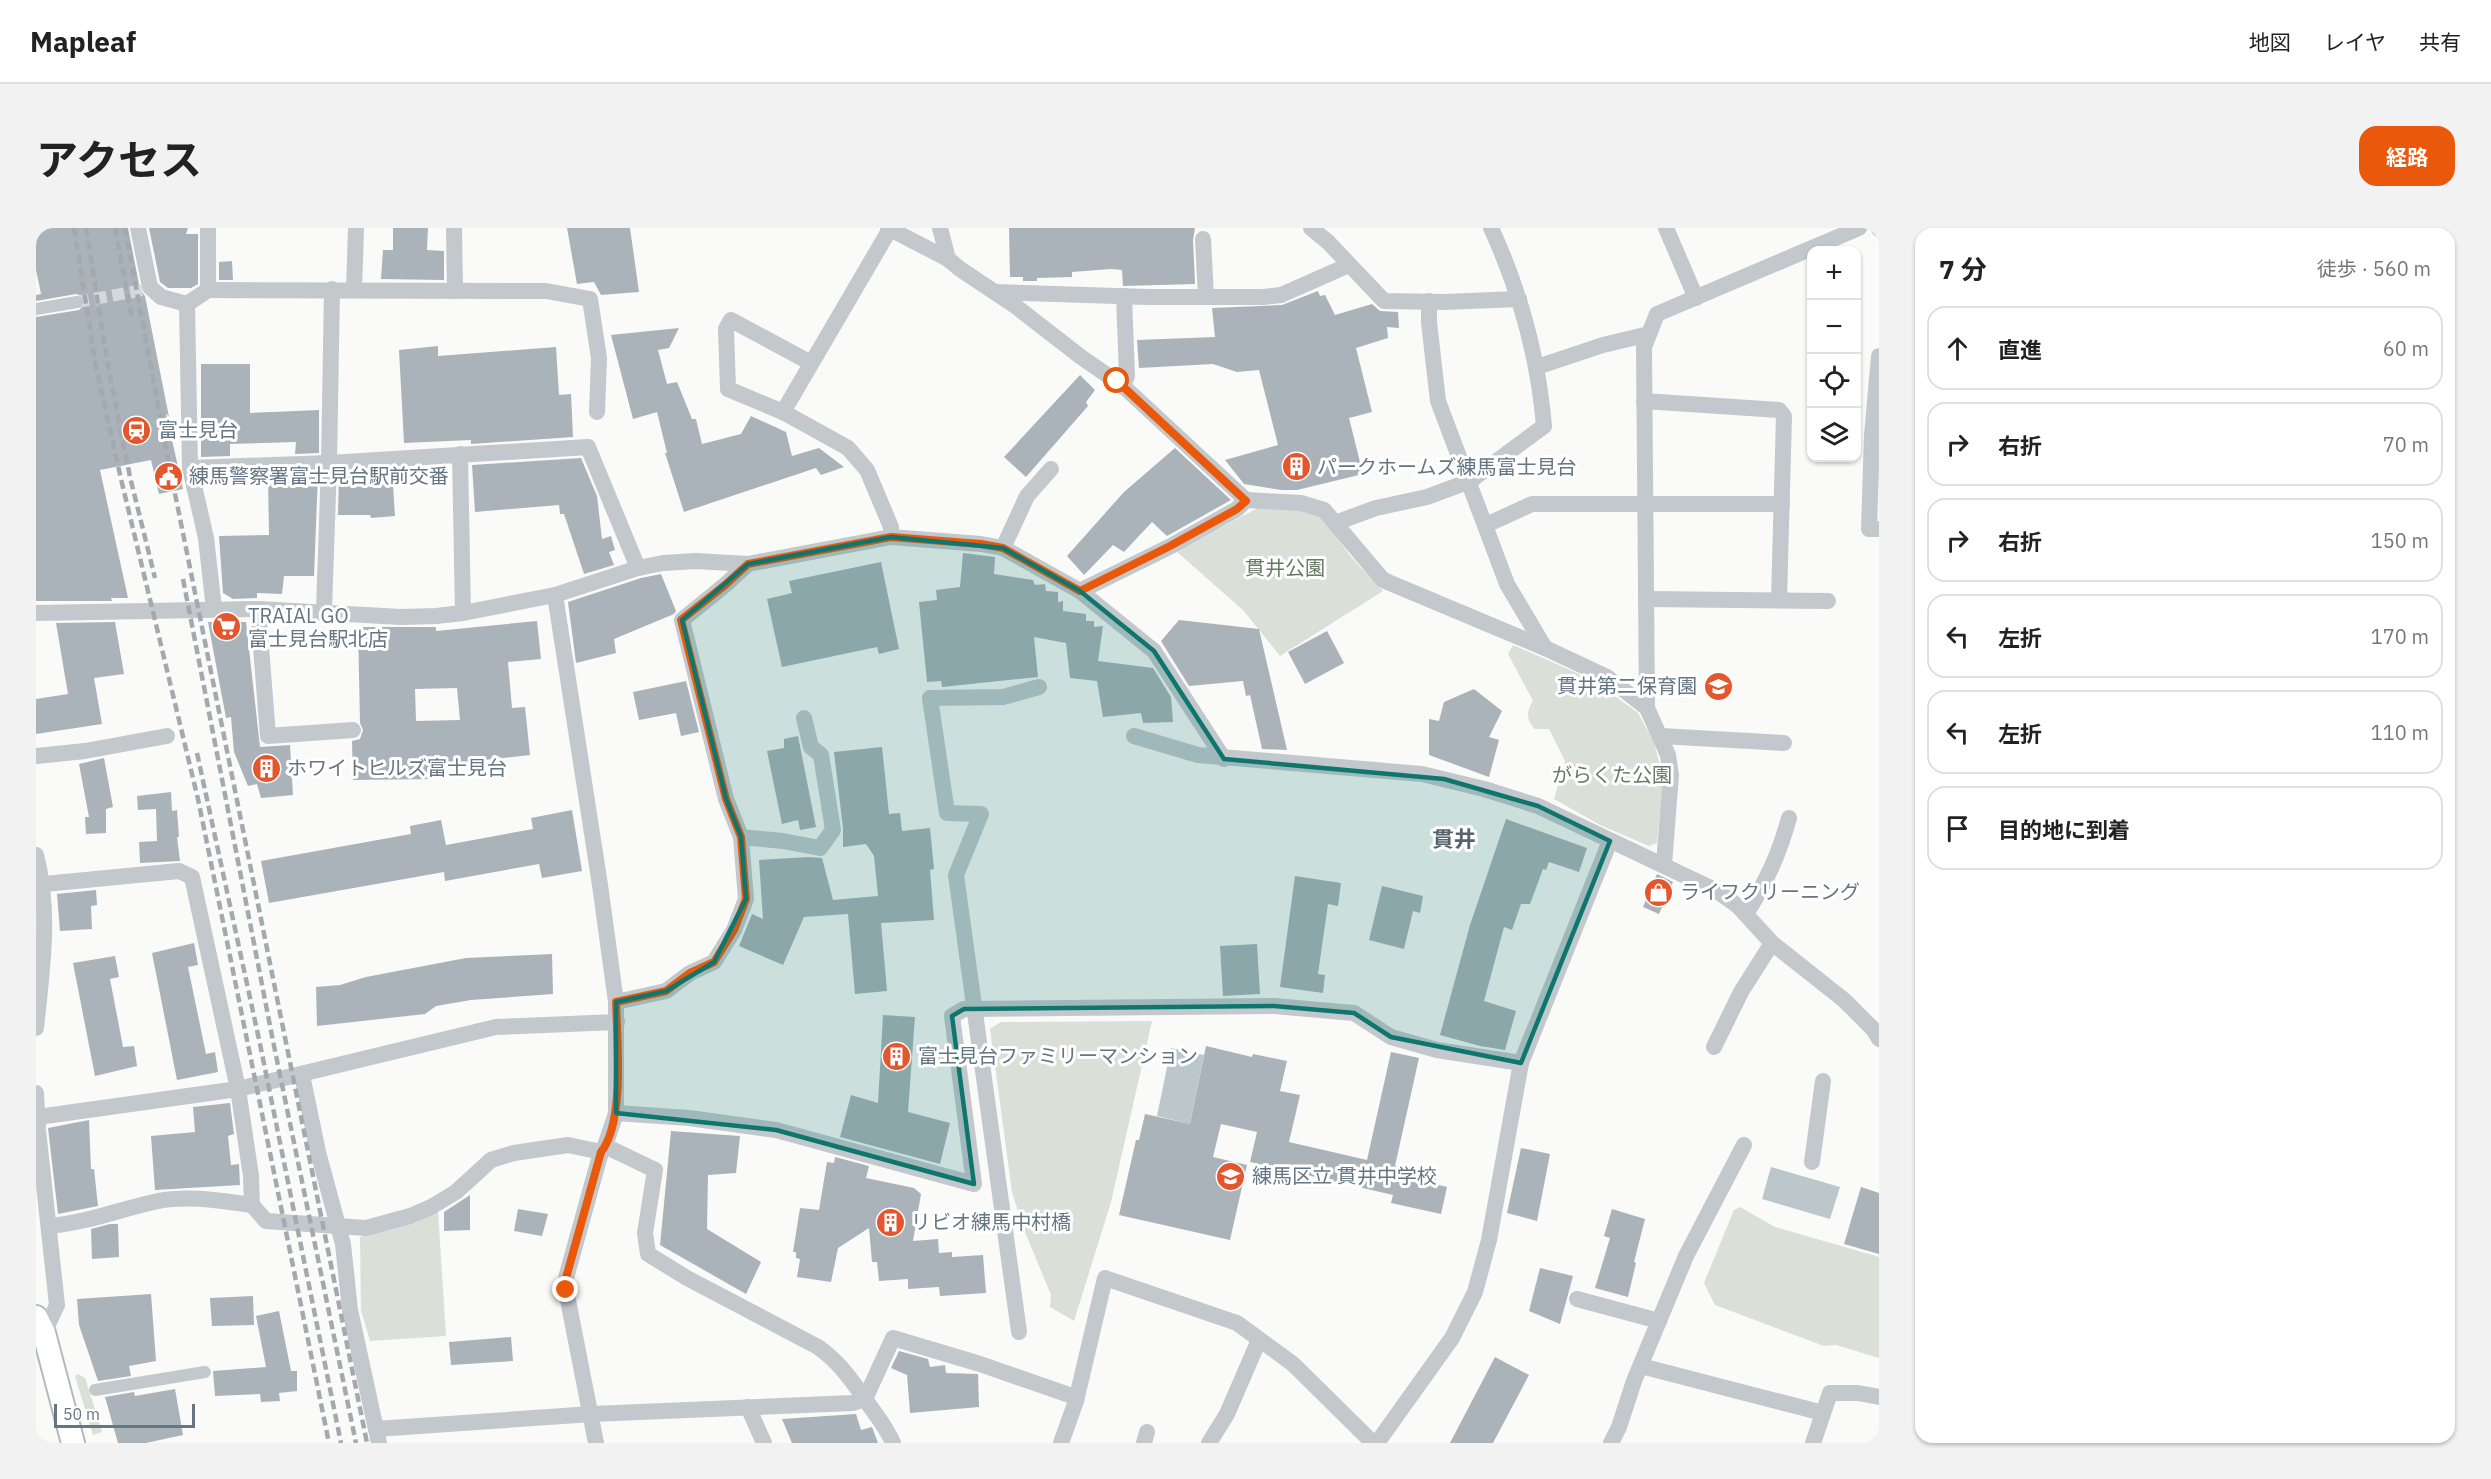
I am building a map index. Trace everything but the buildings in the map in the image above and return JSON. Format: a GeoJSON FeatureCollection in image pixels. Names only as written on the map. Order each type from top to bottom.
{"type":"FeatureCollection","features":[{"type":"Feature","properties":{"kind":"main road"},"geometry":{"type":"LineString","coordinates":[[40,1325],[74,1443]]}},
{"type":"Feature","properties":{"kind":"street"},"geometry":{"type":"LineString","coordinates":[[138,228],[150,287],[161,297],[187,304],[208,290],[546,291],[590,299],[599,358],[597,412]]}},
{"type":"Feature","properties":{"kind":"street"},"geometry":{"type":"LineString","coordinates":[[208,228],[208,290]]}},
{"type":"Feature","properties":{"kind":"street"},"geometry":{"type":"LineString","coordinates":[[354,290],[356,228]]}},
{"type":"Feature","properties":{"kind":"street"},"geometry":{"type":"LineString","coordinates":[[454,228],[455,291]]}},
{"type":"Feature","properties":{"kind":"street"},"geometry":{"type":"LineString","coordinates":[[940,228],[948,259]]}},
{"type":"Feature","properties":{"kind":"street"},"geometry":{"type":"LineString","coordinates":[[1311,228],[1328,242],[1384,300],[1429,302],[1519,299]]}},
{"type":"Feature","properties":{"kind":"street"},"geometry":{"type":"LineString","coordinates":[[1335,523],[1376,508],[1427,497],[1470,481],[1544,426],[1537,367],[1519,299],[1512,275],[1491,228]]}},
{"type":"Feature","properties":{"kind":"street"},"geometry":{"type":"LineString","coordinates":[[1666,228],[1696,298]]}},
{"type":"Feature","properties":{"kind":"street"},"geometry":{"type":"LineString","coordinates":[[1647,708],[1644,347],[1657,314],[1856,228]]}},
{"type":"Feature","properties":{"kind":"street"},"geometry":{"type":"LineString","coordinates":[[783,412],[889,229],[948,259],[1123,386],[1246,501],[1301,503],[1324,510],[1383,580],[1545,648],[1607,677],[1647,708],[1668,755],[1671,775],[1664,864]]}},
{"type":"Feature","properties":{"kind":"street"},"geometry":{"type":"LineString","coordinates":[[1203,239],[1206,297]]}},
{"type":"Feature","properties":{"kind":"street"},"geometry":{"type":"LineString","coordinates":[[994,292],[1206,297],[1281,295],[1349,266]]}},
{"type":"Feature","properties":{"kind":"street"},"geometry":{"type":"LineString","coordinates":[[324,611],[332,289]]}},
{"type":"Feature","properties":{"kind":"street"},"geometry":{"type":"LineString","coordinates":[[1123,386],[1127,376],[1124,296]]}},
{"type":"Feature","properties":{"kind":"street"},"geometry":{"type":"LineString","coordinates":[[36,309],[76,302]]}},
{"type":"Feature","properties":{"kind":"street"},"geometry":{"type":"LineString","coordinates":[[1429,302],[1429,322],[1438,401],[1507,584],[1545,648]]}},
{"type":"Feature","properties":{"kind":"street"},"geometry":{"type":"LineString","coordinates":[[187,304],[190,468],[206,538],[214,609]]}},
{"type":"Feature","properties":{"kind":"street"},"geometry":{"type":"LineString","coordinates":[[811,363],[731,320],[726,329],[728,389],[783,412],[848,448],[867,470],[891,527],[891,537]]}},
{"type":"Feature","properties":{"kind":"street"},"geometry":{"type":"LineString","coordinates":[[1537,367],[1603,345],[1649,334]]}},
{"type":"Feature","properties":{"kind":"street"},"geometry":{"type":"LineString","coordinates":[[1879,356],[1869,529],[1879,529]]}},
{"type":"Feature","properties":{"kind":"street"},"geometry":{"type":"LineString","coordinates":[[1644,401],[1779,410],[1784,416],[1779,600]]}},
{"type":"Feature","properties":{"kind":"street"},"geometry":{"type":"LineString","coordinates":[[190,468],[329,463],[588,447],[638,568]]}},
{"type":"Feature","properties":{"kind":"street"},"geometry":{"type":"LineString","coordinates":[[460,454],[463,613]]}},
{"type":"Feature","properties":{"kind":"street"},"geometry":{"type":"LineString","coordinates":[[1003,548],[1027,496],[1051,469]]}},
{"type":"Feature","properties":{"kind":"street"},"geometry":{"type":"LineString","coordinates":[[1080,591],[1170,546],[1237,509],[1246,501]]}},
{"type":"Feature","properties":{"kind":"street"},"geometry":{"type":"LineString","coordinates":[[1486,525],[1532,504],[1782,504]]}},
{"type":"Feature","properties":{"kind":"street"},"geometry":{"type":"LineString","coordinates":[[36,612],[258,609],[324,611],[401,618],[463,613],[555,595],[638,568],[663,563],[696,561],[748,564],[891,537],[981,544],[1003,548],[1080,591],[1154,651],[1224,759]]}},
{"type":"Feature","properties":{"kind":"street"},"geometry":{"type":"LineString","coordinates":[[616,1002],[666,991],[690,973],[714,962],[734,930],[746,899],[741,837],[726,799],[681,620],[748,564]]}},
{"type":"Feature","properties":{"kind":"street"},"geometry":{"type":"LineString","coordinates":[[555,595],[600,885],[617,1022],[616,1113],[603,1149],[566,1278],[566,1290],[596,1443]]}},
{"type":"Feature","properties":{"kind":"street"},"geometry":{"type":"LineString","coordinates":[[1646,599],[1828,601]]}},
{"type":"Feature","properties":{"kind":"street"},"geometry":{"type":"LineString","coordinates":[[258,609],[268,735],[352,730]]}},
{"type":"Feature","properties":{"kind":"street"},"geometry":{"type":"LineString","coordinates":[[1019,1332],[956,875],[981,814],[947,813],[930,698],[1003,697],[1039,687]]}},
{"type":"Feature","properties":{"kind":"street"},"geometry":{"type":"LineString","coordinates":[[741,837],[783,841],[819,848],[833,830],[821,755],[811,747],[804,718]]}},
{"type":"Feature","properties":{"kind":"street"},"geometry":{"type":"LineString","coordinates":[[36,756],[85,751],[167,736]]}},
{"type":"Feature","properties":{"kind":"street"},"geometry":{"type":"LineString","coordinates":[[1134,736],[1198,755],[1224,759],[1422,774],[1444,778],[1538,806],[1717,891],[1746,914],[1772,943],[1844,1000],[1873,1029],[1879,1039]]}},
{"type":"Feature","properties":{"kind":"street"},"geometry":{"type":"LineString","coordinates":[[1661,736],[1784,743]]}},
{"type":"Feature","properties":{"kind":"street"},"geometry":{"type":"LineString","coordinates":[[1746,914],[1779,855],[1789,818]]}},
{"type":"Feature","properties":{"kind":"street"},"geometry":{"type":"LineString","coordinates":[[1061,1443],[1105,1278],[1237,1323],[1293,1364],[1375,1443],[1452,1338],[1475,1292],[1489,1240],[1521,1063],[1610,841]]}},
{"type":"Feature","properties":{"kind":"street"},"geometry":{"type":"LineString","coordinates":[[36,855],[44,884],[45,946],[36,1028]]}},
{"type":"Feature","properties":{"kind":"street"},"geometry":{"type":"LineString","coordinates":[[44,884],[179,871],[192,877],[238,1089],[251,1176],[252,1205],[266,1221],[339,1228],[366,1228],[410,1216],[431,1207],[456,1192],[491,1160],[513,1153],[568,1145],[603,1149],[655,1170],[645,1233],[648,1254],[687,1278],[818,1347],[841,1366],[886,1426],[893,1443]]}},
{"type":"Feature","properties":{"kind":"street"},"geometry":{"type":"LineString","coordinates":[[1714,1047],[1741,993],[1772,943]]}},
{"type":"Feature","properties":{"kind":"street"},"geometry":{"type":"LineString","coordinates":[[616,1113],[689,1118],[776,1130],[974,1184],[952,1016],[964,1009],[1264,1006],[1354,1013],[1391,1037],[1437,1050],[1521,1063]]}},
{"type":"Feature","properties":{"kind":"street"},"geometry":{"type":"LineString","coordinates":[[38,1117],[238,1089],[496,1027],[617,1022]]}},
{"type":"Feature","properties":{"kind":"street"},"geometry":{"type":"LineString","coordinates":[[302,1075],[318,1152],[343,1244],[350,1310],[378,1436],[592,1414],[853,1403],[865,1399],[893,1338],[980,1364],[1075,1397]]}},
{"type":"Feature","properties":{"kind":"street"},"geometry":{"type":"LineString","coordinates":[[1812,1161],[1823,1081]]}},
{"type":"Feature","properties":{"kind":"street"},"geometry":{"type":"LineString","coordinates":[[36,1093],[57,1305],[40,1325]]}},
{"type":"Feature","properties":{"kind":"street"},"geometry":{"type":"LineString","coordinates":[[1611,1443],[1620,1426],[1641,1366],[1686,1256],[1744,1145]]}},
{"type":"Feature","properties":{"kind":"street"},"geometry":{"type":"LineString","coordinates":[[49,1226],[68,1225],[160,1201],[195,1198],[252,1205]]}},
{"type":"Feature","properties":{"kind":"street"},"geometry":{"type":"LineString","coordinates":[[1577,1299],[1659,1321]]}},
{"type":"Feature","properties":{"kind":"street"},"geometry":{"type":"LineString","coordinates":[[1209,1443],[1227,1414],[1258,1340]]}},
{"type":"Feature","properties":{"kind":"street"},"geometry":{"type":"LineString","coordinates":[[1641,1366],[1823,1413]]}},
{"type":"Feature","properties":{"kind":"street"},"geometry":{"type":"LineString","coordinates":[[95,1390],[205,1372]]}},
{"type":"Feature","properties":{"kind":"street"},"geometry":{"type":"LineString","coordinates":[[1813,1443],[1830,1393],[1858,1393],[1879,1397]]}},
{"type":"Feature","properties":{"kind":"street"},"geometry":{"type":"LineString","coordinates":[[748,1407],[764,1443]]}},
{"type":"Feature","properties":{"kind":"highlighted area"},"geometry":{"type":"Polygon","coordinates":[[[891,537],[1003,548],[1080,591],[1154,651],[1224,759],[1444,779],[1538,806],[1610,841],[1521,1063],[1391,1037],[1354,1013],[1274,1006],[964,1009],[952,1016],[974,1184],[776,1130],[616,1113],[616,1002],[666,991],[714,962],[746,899],[741,837],[726,799],[682,620],[748,564],[891,537]]]}},
{"type":"Feature","properties":{"kind":"green space","name":"貫井公園"},"geometry":{"type":"Polygon","coordinates":[[[1258,508],[1299,510],[1322,518],[1352,558],[1383,591],[1280,656],[1244,611],[1176,551],[1258,508]]]}},
{"type":"Feature","properties":{"kind":"green space","name":"がらくた公園"},"geometry":{"type":"Polygon","coordinates":[[[1513,645],[1593,680],[1638,713],[1654,742],[1663,778],[1657,843],[1649,846],[1600,825],[1554,799],[1565,761],[1549,729],[1535,729],[1530,722],[1528,712],[1533,701],[1508,654],[1513,645]]]}},
{"type":"Feature","properties":{"kind":"green space"},"geometry":{"type":"Polygon","coordinates":[[[1152,1021],[1111,1202],[1074,1321],[1050,1307],[1051,1295],[1023,1227],[1012,1192],[990,1029],[1001,1022],[1152,1021]]]}},
{"type":"Feature","properties":{"kind":"green space"},"geometry":{"type":"Polygon","coordinates":[[[1740,1207],[1775,1227],[1879,1257],[1879,1358],[1836,1345],[1824,1346],[1715,1305],[1704,1283],[1734,1210],[1740,1207]]]}},
{"type":"Feature","properties":{"kind":"green space"},"geometry":{"type":"Polygon","coordinates":[[[438,1211],[446,1336],[370,1341],[361,1310],[360,1237],[413,1223],[438,1211]]]}},
{"type":"Feature","properties":{"kind":"green space"},"geometry":{"type":"Polygon","coordinates":[[[78,1374],[85,1378],[102,1432],[93,1435],[75,1376],[78,1374]]]}},
{"type":"Feature","properties":{"kind":"shaded area"},"geometry":{"type":"Polygon","coordinates":[[[1171,1048],[1204,1055],[1190,1124],[1157,1116],[1171,1048]]]}},
{"type":"Feature","properties":{"kind":"shaded area"},"geometry":{"type":"Polygon","coordinates":[[[1771,1167],[1840,1187],[1830,1219],[1762,1199],[1771,1167]]]}},
{"type":"Feature","properties":{"kind":"tunnel"},"geometry":{"type":"LineString","coordinates":[[77,302],[143,290]]}},
{"type":"Feature","properties":{"kind":"railway"},"geometry":{"type":"LineString","coordinates":[[74,228],[96,367],[198,799],[329,1443]]}},
{"type":"Feature","properties":{"kind":"railway"},"geometry":{"type":"LineString","coordinates":[[86,228],[108,366],[130,477],[155,578]]}},
{"type":"Feature","properties":{"kind":"railway"},"geometry":{"type":"LineString","coordinates":[[115,228],[132,319]]}},
{"type":"Feature","properties":{"kind":"railway"},"geometry":{"type":"LineString","coordinates":[[125,228],[170,469],[367,1443]]}},
{"type":"Feature","properties":{"kind":"railway"},"geometry":{"type":"LineString","coordinates":[[183,579],[273,1041],[356,1443]]}},
{"type":"Feature","properties":{"kind":"railway"},"geometry":{"type":"LineString","coordinates":[[197,753],[260,1044],[341,1443]]}},
{"type":"Feature","properties":{"kind":"place","name":"富士見台"},"geometry":{"type":"Point","coordinates":[137,430]}},
{"type":"Feature","properties":{"kind":"place","name":"パークホームズ練馬富士見台"},"geometry":{"type":"Point","coordinates":[1296,467]}},
{"type":"Feature","properties":{"kind":"place","name":"練馬警察署富士見台駅前交番"},"geometry":{"type":"Point","coordinates":[168,476]}},
{"type":"Feature","properties":{"kind":"place","name":"TRAIAL GO 富士見台駅北店"},"geometry":{"type":"Point","coordinates":[227,627]}},
{"type":"Feature","properties":{"kind":"place","name":"貫井第二保育園"},"geometry":{"type":"Point","coordinates":[1718,686]}},
{"type":"Feature","properties":{"kind":"place","name":"ホワイトヒルズ富士見台"},"geometry":{"type":"Point","coordinates":[266,768]}},
{"type":"Feature","properties":{"kind":"place","name":"ライフクリーニング"},"geometry":{"type":"Point","coordinates":[1659,892]}},
{"type":"Feature","properties":{"kind":"place","name":"富士見台ファミリーマンション"},"geometry":{"type":"Point","coordinates":[897,1056]}},
{"type":"Feature","properties":{"kind":"place","name":"練馬区立 貫井中学校"},"geometry":{"type":"Point","coordinates":[1231,1176]}},
{"type":"Feature","properties":{"kind":"place","name":"リビオ練馬中村橋"},"geometry":{"type":"Point","coordinates":[890,1222]}},
{"type":"Feature","properties":{"kind":"district","name":"貫井"},"geometry":{"type":"Point","coordinates":[1454,839]}},
{"type":"Feature","properties":{"kind":"route"},"geometry":{"type":"LineString","coordinates":[[566,1290],[566,1278],[601,1152],[616,1113],[616,1002],[666,991],[690,973],[714,962],[734,930],[746,899],[741,837],[726,799],[681,620],[748,564],[891,537],[981,544],[1003,548],[1080,591],[1170,546],[1237,509],[1246,501],[1117,381]]}}]}
